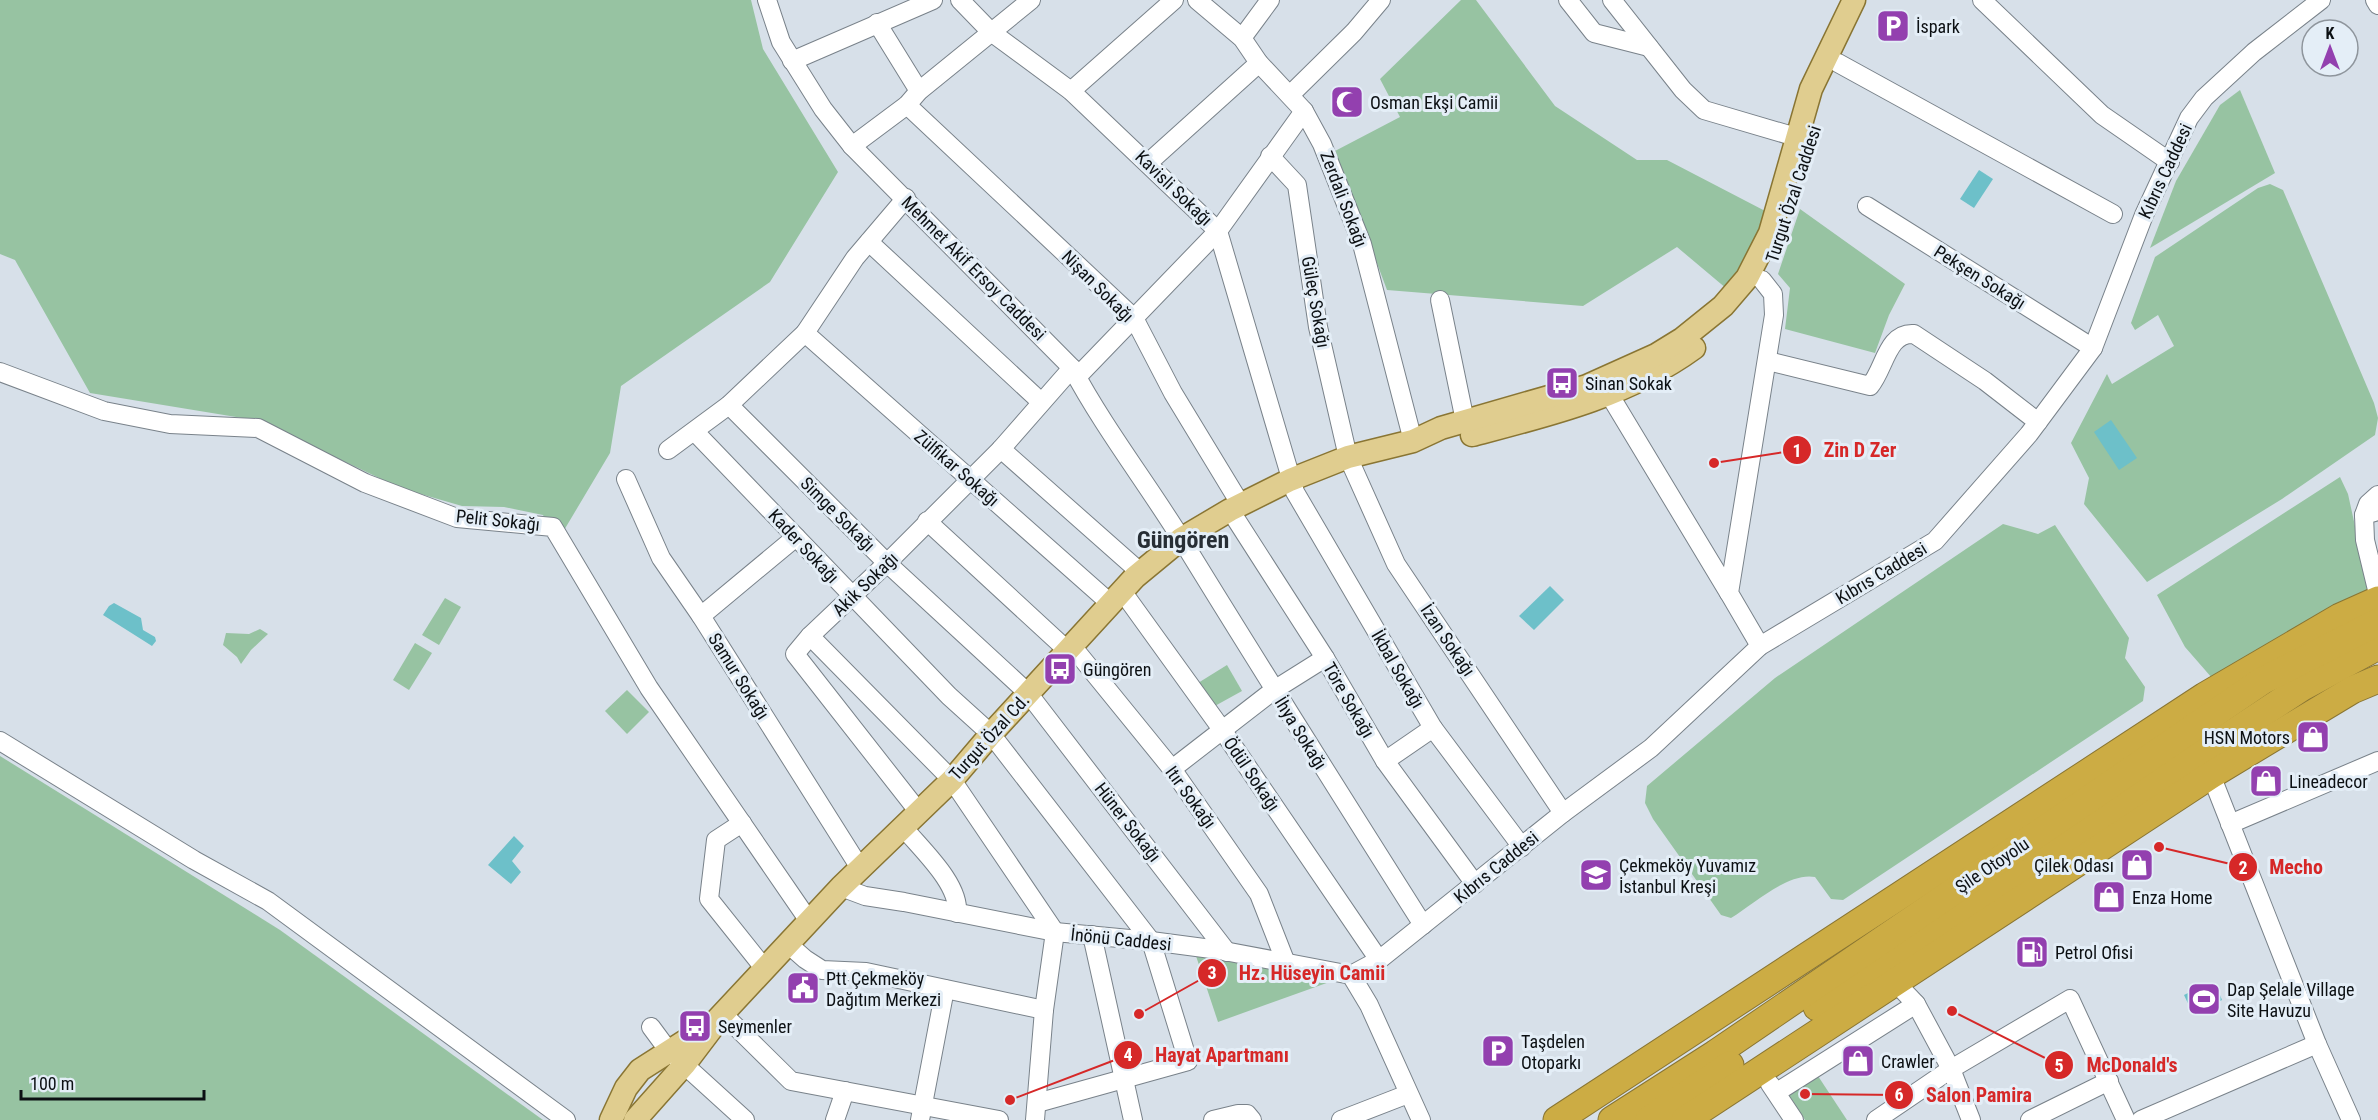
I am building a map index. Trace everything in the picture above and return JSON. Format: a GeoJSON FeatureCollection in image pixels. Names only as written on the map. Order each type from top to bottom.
{"type":"FeatureCollection","features":[{"type":"Feature","properties":{"kind":"highway"},"geometry":{"type":"LineString","coordinates":[[1557,1120],[2205,696],[2340,617],[2378,600]]}},
{"type":"Feature","properties":{"kind":"highway","name":"Şile Otoyolu"},"geometry":{"type":"LineString","coordinates":[[1612,1120],[1715,1054],[2262,681],[2378,622]]}},
{"type":"Feature","properties":{"kind":"highway","name":"Şile Otoyolu"},"geometry":{"type":"LineString","coordinates":[[1649,1120],[2301,688],[2378,646]]}},
{"type":"Feature","properties":{"kind":"highway"},"geometry":{"type":"LineString","coordinates":[[1690,1119],[2211,775],[2331,702],[2378,679]]}},
{"type":"Feature","properties":{"kind":"main road","name":"Turgut Özal Caddesi"},"geometry":{"type":"LineString","coordinates":[[1418,440],[1456,439],[1553,414],[1609,394],[1664,368],[1705,340],[1739,310],[1781,239],[1803,139],[1811,89],[1854,0]]}},
{"type":"Feature","properties":{"kind":"main road","name":"Turgut Özal Caddesi"},"geometry":{"type":"LineString","coordinates":[[1803,139],[1870,0]]}},
{"type":"Feature","properties":{"kind":"main road","name":"Turgut Özal Caddesi"},"geometry":{"type":"LineString","coordinates":[[1418,440],[1466,421],[1587,386],[1656,355],[1704,323],[1739,289],[1758,275]]}},
{"type":"Feature","properties":{"kind":"main road","name":"Turgut Özal Cd."},"geometry":{"type":"LineString","coordinates":[[611,1120],[632,1078],[640,1070],[676,1057],[711,1032],[719,1018],[841,887],[952,780],[1028,693],[1140,572],[1181,539],[1290,480],[1348,457],[1418,440]]}},
{"type":"Feature","properties":{"kind":"main road","name":"Turgut Özal Cd."},"geometry":{"type":"LineString","coordinates":[[635,1120],[676,1057]]}},
{"type":"Feature","properties":{"kind":"street","name":"Mehmet Akif Ersoy Caddesi"},"geometry":{"type":"LineString","coordinates":[[767,0],[781,42],[823,109],[852,146],[906,198],[1075,372],[1092,404],[1181,539]]}},
{"type":"Feature","properties":{"kind":"street"},"geometry":{"type":"LineString","coordinates":[[792,61],[933,0]]}},
{"type":"Feature","properties":{"kind":"street","name":"Kavisli Sokağı"},"geometry":{"type":"LineString","coordinates":[[960,0],[991,32],[1071,91],[1218,231],[1290,480]]}},
{"type":"Feature","properties":{"kind":"street"},"geometry":{"type":"LineString","coordinates":[[852,146],[906,105],[919,91],[1030,0]]}},
{"type":"Feature","properties":{"kind":"street"},"geometry":{"type":"LineString","coordinates":[[1071,91],[1174,0]]}},
{"type":"Feature","properties":{"kind":"street","name":"Zerdali Sokağı"},"geometry":{"type":"LineString","coordinates":[[1197,0],[1242,38],[1258,63],[1304,111],[1322,144],[1362,244],[1418,440]]}},
{"type":"Feature","properties":{"kind":"street"},"geometry":{"type":"LineString","coordinates":[[1242,38],[1270,0]]}},
{"type":"Feature","properties":{"kind":"street"},"geometry":{"type":"LineString","coordinates":[[1290,95],[1354,32],[1381,0]]}},
{"type":"Feature","properties":{"kind":"street"},"geometry":{"type":"LineString","coordinates":[[1568,0],[1594,33],[1649,47]]}},
{"type":"Feature","properties":{"kind":"street"},"geometry":{"type":"LineString","coordinates":[[1612,0],[1683,90],[1704,110],[1803,139]]}},
{"type":"Feature","properties":{"kind":"street"},"geometry":{"type":"LineString","coordinates":[[1982,0],[2102,115],[2170,162]]}},
{"type":"Feature","properties":{"kind":"street","name":"Kıbrıs Caddesi"},"geometry":{"type":"LineString","coordinates":[[1351,975],[1379,960],[1563,813],[1651,747],[1760,646],[1935,541],[2038,422],[2093,348],[2144,215],[2189,118],[2204,98],[2254,52],[2321,0]]}},
{"type":"Feature","properties":{"kind":"street"},"geometry":{"type":"LineString","coordinates":[[2375,0],[2378,5]]}},
{"type":"Feature","properties":{"kind":"street"},"geometry":{"type":"LineString","coordinates":[[877,23],[919,91]]}},
{"type":"Feature","properties":{"kind":"street"},"geometry":{"type":"LineString","coordinates":[[1148,163],[1258,63]]}},
{"type":"Feature","properties":{"kind":"street"},"geometry":{"type":"LineString","coordinates":[[1838,63],[2113,214]]}},
{"type":"Feature","properties":{"kind":"street","name":"Nişan Sokağı"},"geometry":{"type":"LineString","coordinates":[[906,105],[1134,318],[1236,508]]}},
{"type":"Feature","properties":{"kind":"street","name":"Akik Sokağı"},"geometry":{"type":"LineString","coordinates":[[911,819],[795,654],[810,636],[888,563],[927,521],[1001,449],[1041,402],[1134,318],[1218,231],[1304,111]]}},
{"type":"Feature","properties":{"kind":"street","name":"Güleç Sokağı"},"geometry":{"type":"LineString","coordinates":[[1270,156],[1297,185],[1318,327],[1348,457]]}},
{"type":"Feature","properties":{"kind":"street"},"geometry":{"type":"LineString","coordinates":[[668,450],[729,405],[805,333],[855,258],[906,198]]}},
{"type":"Feature","properties":{"kind":"street","name":"Pekşen Sokağı"},"geometry":{"type":"LineString","coordinates":[[1867,206],[2093,348]]}},
{"type":"Feature","properties":{"kind":"street"},"geometry":{"type":"LineString","coordinates":[[869,242],[1041,402]]}},
{"type":"Feature","properties":{"kind":"street"},"geometry":{"type":"LineString","coordinates":[[1729,593],[1774,315],[1773,294],[1758,275]]}},
{"type":"Feature","properties":{"kind":"street"},"geometry":{"type":"LineString","coordinates":[[1440,300],[1466,421]]}},
{"type":"Feature","properties":{"kind":"street","name":"Zülfikar Sokağı"},"geometry":{"type":"LineString","coordinates":[[805,333],[969,480],[1116,597]]}},
{"type":"Feature","properties":{"kind":"street"},"geometry":{"type":"LineString","coordinates":[[1768,362],[1870,386],[1894,341],[1904,335],[1914,334],[1985,381],[2038,422]]}},
{"type":"Feature","properties":{"kind":"street","name":"Pelit Sokağı"},"geometry":{"type":"LineString","coordinates":[[0,372],[104,411],[170,424],[258,428],[365,483],[457,518],[553,526],[650,688],[809,921]]}},
{"type":"Feature","properties":{"kind":"street"},"geometry":{"type":"LineString","coordinates":[[1609,394],[1760,646]]}},
{"type":"Feature","properties":{"kind":"street","name":"Simge Sokağı"},"geometry":{"type":"LineString","coordinates":[[729,405],[888,563],[1028,693]]}},
{"type":"Feature","properties":{"kind":"street","name":"Kader Sokağı"},"geometry":{"type":"LineString","coordinates":[[695,432],[949,696],[991,734],[1152,941]]}},
{"type":"Feature","properties":{"kind":"street"},"geometry":{"type":"LineString","coordinates":[[1001,449],[1140,572]]}},
{"type":"Feature","properties":{"kind":"street","name":"İzan Sokağı"},"geometry":{"type":"LineString","coordinates":[[1348,457],[1396,564],[1563,813]]}},
{"type":"Feature","properties":{"kind":"street","name":"Samur Sokağı"},"geometry":{"type":"LineString","coordinates":[[626,479],[661,558],[701,616],[860,868]]}},
{"type":"Feature","properties":{"kind":"street","name":"İkbal Sokağı"},"geometry":{"type":"LineString","coordinates":[[1290,480],[1433,728],[1522,847]]}},
{"type":"Feature","properties":{"kind":"street"},"geometry":{"type":"LineString","coordinates":[[2378,495],[2368,504],[2371,513],[2364,540],[2378,594]]}},
{"type":"Feature","properties":{"kind":"street","name":"Töre Sokağı"},"geometry":{"type":"LineString","coordinates":[[1236,508],[1385,761],[1475,884]]}},
{"type":"Feature","properties":{"kind":"street","name":"Itır Sokağı"},"geometry":{"type":"LineString","coordinates":[[927,521],[1069,648],[1172,769],[1259,894],[1286,963]]}},
{"type":"Feature","properties":{"kind":"street"},"geometry":{"type":"LineString","coordinates":[[701,616],[796,537]]}},
{"type":"Feature","properties":{"kind":"street","name":"İhya Sokağı"},"geometry":{"type":"LineString","coordinates":[[1181,539],[1423,925]]}},
{"type":"Feature","properties":{"kind":"street","name":"Ödül Sokağı"},"geometry":{"type":"LineString","coordinates":[[1116,597],[1223,731],[1379,960]]}},
{"type":"Feature","properties":{"kind":"street"},"geometry":{"type":"LineString","coordinates":[[810,636],[952,780],[1054,932],[1044,1010],[1036,1112],[1123,1080],[1188,1061],[1152,941]]}},
{"type":"Feature","properties":{"kind":"street"},"geometry":{"type":"LineString","coordinates":[[1172,769],[1274,690],[1325,658]]}},
{"type":"Feature","properties":{"kind":"street","name":"Hüner Sokağı"},"geometry":{"type":"LineString","coordinates":[[1028,693],[1227,952]]}},
{"type":"Feature","properties":{"kind":"street"},"geometry":{"type":"LineString","coordinates":[[1385,761],[1433,728]]}},
{"type":"Feature","properties":{"kind":"street"},"geometry":{"type":"LineString","coordinates":[[0,741],[194,860],[268,901],[566,1120]]}},
{"type":"Feature","properties":{"kind":"street"},"geometry":{"type":"LineString","coordinates":[[2230,824],[2378,761]]}},
{"type":"Feature","properties":{"kind":"street"},"geometry":{"type":"LineString","coordinates":[[2211,775],[2317,1044],[2350,1120]]}},
{"type":"Feature","properties":{"kind":"street"},"geometry":{"type":"LineString","coordinates":[[911,819],[958,902],[957,913]]}},
{"type":"Feature","properties":{"kind":"street"},"geometry":{"type":"LineString","coordinates":[[742,823],[716,840],[709,899],[764,969]]}},
{"type":"Feature","properties":{"kind":"street","name":"İnönü Caddesi"},"geometry":{"type":"LineString","coordinates":[[841,887],[865,896],[1054,932],[1152,941],[1351,975]]}},
{"type":"Feature","properties":{"kind":"street"},"geometry":{"type":"LineString","coordinates":[[1092,935],[1133,1120]]}},
{"type":"Feature","properties":{"kind":"street"},"geometry":{"type":"LineString","coordinates":[[788,944],[805,959],[822,969],[866,972],[1044,1010]]}},
{"type":"Feature","properties":{"kind":"street"},"geometry":{"type":"LineString","coordinates":[[1351,975],[1369,1005],[1421,1120]]}},
{"type":"Feature","properties":{"kind":"street"},"geometry":{"type":"LineString","coordinates":[[1895,982],[1916,1004],[1951,1069],[1971,1120]]}},
{"type":"Feature","properties":{"kind":"street"},"geometry":{"type":"LineString","coordinates":[[921,1113],[945,988]]}},
{"type":"Feature","properties":{"kind":"street"},"geometry":{"type":"LineString","coordinates":[[1875,1120],[1951,1069],[2070,999],[2126,1120]]}},
{"type":"Feature","properties":{"kind":"street"},"geometry":{"type":"LineString","coordinates":[[1777,1092],[1916,1004]]}},
{"type":"Feature","properties":{"kind":"street"},"geometry":{"type":"LineString","coordinates":[[719,1018],[791,1081],[845,1091],[921,1113],[999,1120]]}},
{"type":"Feature","properties":{"kind":"street"},"geometry":{"type":"LineString","coordinates":[[651,1027],[676,1057],[745,1120]]}},
{"type":"Feature","properties":{"kind":"street"},"geometry":{"type":"LineString","coordinates":[[2141,1120],[2317,1044]]}},
{"type":"Feature","properties":{"kind":"street"},"geometry":{"type":"LineString","coordinates":[[1760,1071],[1777,1092],[1794,1120]]}},
{"type":"Feature","properties":{"kind":"street"},"geometry":{"type":"LineString","coordinates":[[2030,1120],[2109,1080]]}},
{"type":"Feature","properties":{"kind":"street"},"geometry":{"type":"LineString","coordinates":[[835,1120],[845,1091]]}},
{"type":"Feature","properties":{"kind":"street"},"geometry":{"type":"LineString","coordinates":[[1341,1120],[1408,1094]]}},
{"type":"Feature","properties":{"kind":"street"},"geometry":{"type":"LineString","coordinates":[[1213,1120],[1238,1114],[1247,1114],[1252,1120]]}},
{"type":"Feature","properties":{"kind":"green space"},"geometry":{"type":"Polygon","coordinates":[[[0,0],[751,0],[763,49],[838,172],[770,282],[621,386],[610,453],[557,542],[543,515],[504,507],[462,506],[400,488],[260,421],[90,393],[15,260],[0,254],[0,0]]]}},
{"type":"Feature","properties":{"kind":"green space"},"geometry":{"type":"Polygon","coordinates":[[[1461,0],[1476,0],[1555,106],[1637,160],[1667,160],[1769,213],[1727,289],[1677,247],[1583,306],[1387,290],[1335,151],[1400,117],[1380,79],[1461,0]]]}},
{"type":"Feature","properties":{"kind":"green space"},"geometry":{"type":"Polygon","coordinates":[[[2240,90],[2275,173],[2150,248],[2176,181],[2220,105],[2240,90]]]}},
{"type":"Feature","properties":{"kind":"green space"},"geometry":{"type":"Polygon","coordinates":[[[2270,184],[2283,190],[2374,403],[2378,418],[2375,435],[2282,499],[2147,582],[2084,504],[2089,478],[2071,443],[2107,374],[2112,384],[2174,346],[2158,315],[2135,330],[2131,323],[2155,257],[2258,188],[2270,184]]]}},
{"type":"Feature","properties":{"kind":"green space"},"geometry":{"type":"Polygon","coordinates":[[[1800,209],[1905,284],[1889,315],[1875,353],[1785,329],[1790,288],[1778,274],[1800,209]]]}},
{"type":"Feature","properties":{"kind":"green space"},"geometry":{"type":"Polygon","coordinates":[[[2340,477],[2348,494],[2370,595],[2285,633],[2212,678],[2185,647],[2157,595],[2340,477]]]}},
{"type":"Feature","properties":{"kind":"green space"},"geometry":{"type":"Polygon","coordinates":[[[2003,524],[2038,534],[2055,525],[2129,638],[2125,658],[2145,687],[2143,701],[1843,900],[1831,899],[1815,877],[1805,877],[1783,884],[1731,918],[1721,915],[1653,819],[1645,803],[1647,786],[1775,678],[2003,524]]]}},
{"type":"Feature","properties":{"kind":"green space"},"geometry":{"type":"Polygon","coordinates":[[[445,598],[461,607],[439,645],[422,635],[445,598]]]}},
{"type":"Feature","properties":{"kind":"green space"},"geometry":{"type":"Polygon","coordinates":[[[260,629],[268,634],[251,650],[241,664],[237,657],[223,645],[226,633],[249,634],[260,629]]]}},
{"type":"Feature","properties":{"kind":"green space"},"geometry":{"type":"Polygon","coordinates":[[[415,643],[432,653],[409,690],[393,680],[415,643]]]}},
{"type":"Feature","properties":{"kind":"green space"},"geometry":{"type":"Polygon","coordinates":[[[1227,665],[1242,691],[1213,707],[1198,683],[1227,665]]]}},
{"type":"Feature","properties":{"kind":"green space"},"geometry":{"type":"Polygon","coordinates":[[[627,690],[649,712],[627,734],[605,711],[627,690]]]}},
{"type":"Feature","properties":{"kind":"green space"},"geometry":{"type":"Polygon","coordinates":[[[0,756],[280,930],[543,1120],[0,1120],[0,756]]]}},
{"type":"Feature","properties":{"kind":"green space"},"geometry":{"type":"Polygon","coordinates":[[[1195,953],[1335,980],[1218,1022],[1195,953]]]}},
{"type":"Feature","properties":{"kind":"green space"},"geometry":{"type":"Polygon","coordinates":[[[1818,1076],[1847,1120],[1805,1120],[1789,1095],[1818,1076]]]}},
{"type":"Feature","properties":{"kind":"water"},"geometry":{"type":"Polygon","coordinates":[[[1979,170],[1993,179],[1974,208],[1960,199],[1979,170]]]}},
{"type":"Feature","properties":{"kind":"water"},"geometry":{"type":"Polygon","coordinates":[[[2111,420],[2137,458],[2119,470],[2094,432],[2111,420]]]}},
{"type":"Feature","properties":{"kind":"water"},"geometry":{"type":"Polygon","coordinates":[[[1550,586],[1564,600],[1534,630],[1519,616],[1550,586]]]}},
{"type":"Feature","properties":{"kind":"water"},"geometry":{"type":"Polygon","coordinates":[[[114,603],[141,618],[143,630],[155,637],[156,641],[152,646],[103,615],[114,603]]]}},
{"type":"Feature","properties":{"kind":"water"},"geometry":{"type":"Polygon","coordinates":[[[514,836],[524,846],[512,861],[521,872],[511,884],[488,865],[514,836]]]}},
{"type":"Feature","properties":{"kind":"water","name":"Dap Şelale Village Site Havuzu"},"geometry":{"type":"Polygon","coordinates":[[[2208,983],[2215,997],[2220,995],[2222,1000],[2215,1004],[2213,1001],[2192,1012],[2184,995],[2208,983]]]}},
{"type":"Feature","properties":{"kind":"place","name":"İspark"},"geometry":{"type":"Point","coordinates":[1893,26]}},
{"type":"Feature","properties":{"kind":"place","name":"Osman Ekşi Camii"},"geometry":{"type":"Point","coordinates":[1347,102]}},
{"type":"Feature","properties":{"kind":"place","name":"Sinan Sokak"},"geometry":{"type":"Point","coordinates":[1562,383]}},
{"type":"Feature","properties":{"kind":"place","name":"Zin D Zer"},"geometry":{"type":"Point","coordinates":[1714,463]}},
{"type":"Feature","properties":{"kind":"place","name":"Güngören"},"geometry":{"type":"Point","coordinates":[1060,669]}},
{"type":"Feature","properties":{"kind":"place","name":"HSN Motors"},"geometry":{"type":"Point","coordinates":[2313,737]}},
{"type":"Feature","properties":{"kind":"place","name":"Lineadecor"},"geometry":{"type":"Point","coordinates":[2266,781]}},
{"type":"Feature","properties":{"kind":"place","name":"Mecho"},"geometry":{"type":"Point","coordinates":[2159,847]}},
{"type":"Feature","properties":{"kind":"place","name":"Çilek Odası"},"geometry":{"type":"Point","coordinates":[2137,865]}},
{"type":"Feature","properties":{"kind":"place","name":"Çekmeköy Yuvamız İstanbul Kreşi"},"geometry":{"type":"Point","coordinates":[1596,875]}},
{"type":"Feature","properties":{"kind":"place","name":"Enza Home"},"geometry":{"type":"Point","coordinates":[2109,897]}},
{"type":"Feature","properties":{"kind":"place","name":"Petrol Ofisi"},"geometry":{"type":"Point","coordinates":[2032,952]}},
{"type":"Feature","properties":{"kind":"place","name":"Ptt Çekmeköy Dağıtım Merkezi"},"geometry":{"type":"Point","coordinates":[803,988]}},
{"type":"Feature","properties":{"kind":"place","name":"Dap Şelale Village Site Havuzu"},"geometry":{"type":"Point","coordinates":[2204,999]}},
{"type":"Feature","properties":{"kind":"place","name":"McDonald's"},"geometry":{"type":"Point","coordinates":[1952,1011]}},
{"type":"Feature","properties":{"kind":"place","name":"Hz. Hüseyin Camii"},"geometry":{"type":"Point","coordinates":[1139,1014]}},
{"type":"Feature","properties":{"kind":"place","name":"Seymenler"},"geometry":{"type":"Point","coordinates":[695,1026]}},
{"type":"Feature","properties":{"kind":"place","name":"Taşdelen Otoparkı"},"geometry":{"type":"Point","coordinates":[1498,1051]}},
{"type":"Feature","properties":{"kind":"place","name":"Crawler"},"geometry":{"type":"Point","coordinates":[1858,1061]}},
{"type":"Feature","properties":{"kind":"place","name":"Salon Pamira"},"geometry":{"type":"Point","coordinates":[1805,1094]}},
{"type":"Feature","properties":{"kind":"place","name":"Hayat Apartmanı"},"geometry":{"type":"Point","coordinates":[1010,1100]}},
{"type":"Feature","properties":{"kind":"district","name":"Güngören"},"geometry":{"type":"Point","coordinates":[1183,540]}}]}
